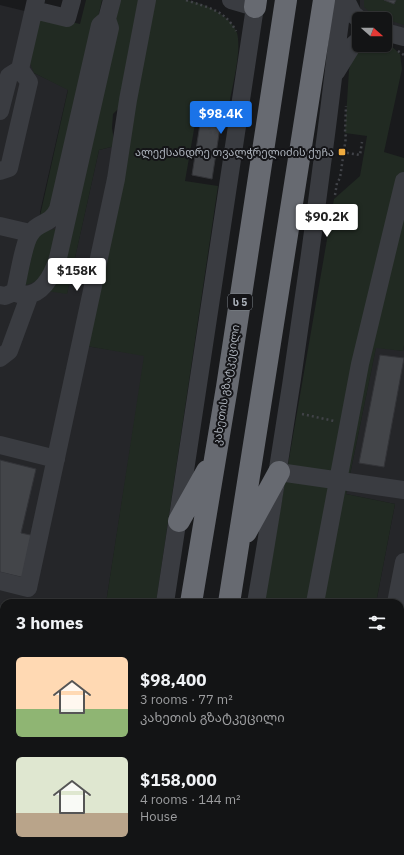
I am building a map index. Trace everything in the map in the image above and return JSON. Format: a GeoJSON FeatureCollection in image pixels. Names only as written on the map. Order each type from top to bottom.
{"type":"FeatureCollection","features":[{"type":"Feature","properties":{"kind":"highway","name":"კახეთის გზატკეცილი"},"geometry":{"type":"LineString","coordinates":[[192,599],[286,0]]}},
{"type":"Feature","properties":{"kind":"highway"},"geometry":{"type":"LineString","coordinates":[[229,599],[324,0]]}},
{"type":"Feature","properties":{"kind":"highway"},"geometry":{"type":"LineString","coordinates":[[179,521],[214,459]]}},
{"type":"Feature","properties":{"kind":"highway"},"geometry":{"type":"LineString","coordinates":[[238,548],[279,472]]}},
{"type":"Feature","properties":{"kind":"street"},"geometry":{"type":"LineString","coordinates":[[0,111],[8,76],[20,69],[35,5],[67,18],[72,0]]}},
{"type":"Feature","properties":{"kind":"street"},"geometry":{"type":"LineString","coordinates":[[0,358],[9,351],[16,293],[30,233],[54,217],[58,209],[100,25],[107,18],[112,0]]}},
{"type":"Feature","properties":{"kind":"street"},"geometry":{"type":"LineString","coordinates":[[0,581],[28,588],[116,179],[128,100],[147,0]]}},
{"type":"Feature","properties":{"kind":"street"},"geometry":{"type":"LineString","coordinates":[[166,599],[179,521],[256,3],[231,0]]}},
{"type":"Feature","properties":{"kind":"street"},"geometry":{"type":"LineString","coordinates":[[344,0],[352,12]]}},
{"type":"Feature","properties":{"kind":"street"},"geometry":{"type":"LineString","coordinates":[[257,599],[279,472],[323,162],[331,80],[344,0]]}},
{"type":"Feature","properties":{"kind":"street"},"geometry":{"type":"LineString","coordinates":[[16,293],[48,281],[58,258],[110,28],[107,18]]}},
{"type":"Feature","properties":{"kind":"street"},"geometry":{"type":"LineString","coordinates":[[392,34],[404,37]]}},
{"type":"Feature","properties":{"kind":"street"},"geometry":{"type":"LineString","coordinates":[[331,80],[352,46]]}},
{"type":"Feature","properties":{"kind":"street"},"geometry":{"type":"LineString","coordinates":[[0,171],[9,168],[29,82],[20,69]]}},
{"type":"Feature","properties":{"kind":"street"},"geometry":{"type":"LineString","coordinates":[[316,599],[360,364],[404,180]]}},
{"type":"Feature","properties":{"kind":"street"},"geometry":{"type":"LineString","coordinates":[[0,226],[30,233]]}},
{"type":"Feature","properties":{"kind":"street"},"geometry":{"type":"LineString","coordinates":[[0,445],[56,459]]}},
{"type":"Feature","properties":{"kind":"street"},"geometry":{"type":"LineString","coordinates":[[279,472],[404,490]]}},
{"type":"Feature","properties":{"kind":"street"},"geometry":{"type":"LineString","coordinates":[[397,599],[404,562]]}},
{"type":"Feature","properties":{"kind":"path"},"geometry":{"type":"LineString","coordinates":[[337,183],[340,178],[346,137],[346,103]]}},
{"type":"Feature","properties":{"kind":"path"},"geometry":{"type":"LineString","coordinates":[[211,118],[209,132],[216,134],[218,123]]}},
{"type":"Feature","properties":{"kind":"path"},"geometry":{"type":"LineString","coordinates":[[343,152],[360,155],[362,142]]}},
{"type":"Feature","properties":{"kind":"path"},"geometry":{"type":"LineString","coordinates":[[297,413],[349,424]]}},
{"type":"Feature","properties":{"kind":"shaded area"},"geometry":{"type":"Polygon","coordinates":[[[86,0],[102,0],[54,210],[40,216],[68,90],[34,73],[30,63],[41,15],[80,24],[86,0]]]}},
{"type":"Feature","properties":{"kind":"shaded area"},"geometry":{"type":"Polygon","coordinates":[[[117,0],[140,0],[124,103],[113,114],[112,128],[115,146],[99,150],[67,294],[47,291],[117,0]]]}},
{"type":"Feature","properties":{"kind":"shaded area"},"geometry":{"type":"Polygon","coordinates":[[[154,0],[185,0],[199,3],[215,10],[234,26],[237,33],[238,49],[229,106],[199,101],[185,181],[218,186],[157,599],[107,599],[144,356],[86,346],[154,0]]]}},
{"type":"Feature","properties":{"kind":"shaded area"},"geometry":{"type":"Polygon","coordinates":[[[360,0],[404,0],[404,28],[392,25],[392,12],[363,12],[360,8],[360,0]]]}},
{"type":"Feature","properties":{"kind":"shaded area"},"geometry":{"type":"Polygon","coordinates":[[[364,0],[404,0],[404,25],[392,21],[392,12],[370,12],[364,7],[364,0]]]}},
{"type":"Feature","properties":{"kind":"shaded area"},"geometry":{"type":"Polygon","coordinates":[[[0,5],[41,15],[34,73],[68,89],[40,212],[40,215],[54,210],[67,293],[99,150],[115,146],[86,346],[145,355],[107,599],[0,599],[0,5]]]}},
{"type":"Feature","properties":{"kind":"shaded area"},"geometry":{"type":"Polygon","coordinates":[[[392,47],[400,54],[402,69],[384,152],[404,158],[404,345],[403,351],[376,348],[346,494],[395,504],[377,599],[265,599],[334,199],[360,176],[367,136],[345,133],[349,70],[354,53],[392,52],[392,47]]]}},
{"type":"Feature","properties":{"kind":"shaded area"},"geometry":{"type":"Polygon","coordinates":[[[55,229],[58,230],[51,255],[44,271],[33,283],[25,285],[37,233],[55,229]]]}},
{"type":"Feature","properties":{"kind":"shaded area"},"geometry":{"type":"Polygon","coordinates":[[[404,345],[404,599],[377,599],[395,504],[346,494],[376,347],[403,351],[404,345]]]}},
{"type":"Feature","properties":{"kind":"building"},"geometry":{"type":"Polygon","coordinates":[[[384,0],[396,0],[394,4],[384,0]]]}},
{"type":"Feature","properties":{"kind":"building"},"geometry":{"type":"Polygon","coordinates":[[[203,105],[223,108],[212,179],[192,175],[203,105]]]}},
{"type":"Feature","properties":{"kind":"building"},"geometry":{"type":"Polygon","coordinates":[[[380,355],[404,358],[384,467],[359,463],[380,355]]]}},
{"type":"Feature","properties":{"kind":"building"},"geometry":{"type":"Polygon","coordinates":[[[0,460],[36,469],[21,533],[35,536],[25,578],[0,572],[0,460]]]}},
{"type":"Feature","properties":{"kind":"place","name":"ალექსანდრე თვალჭრელიძის ქუჩა"},"geometry":{"type":"Point","coordinates":[342,152]}}]}
